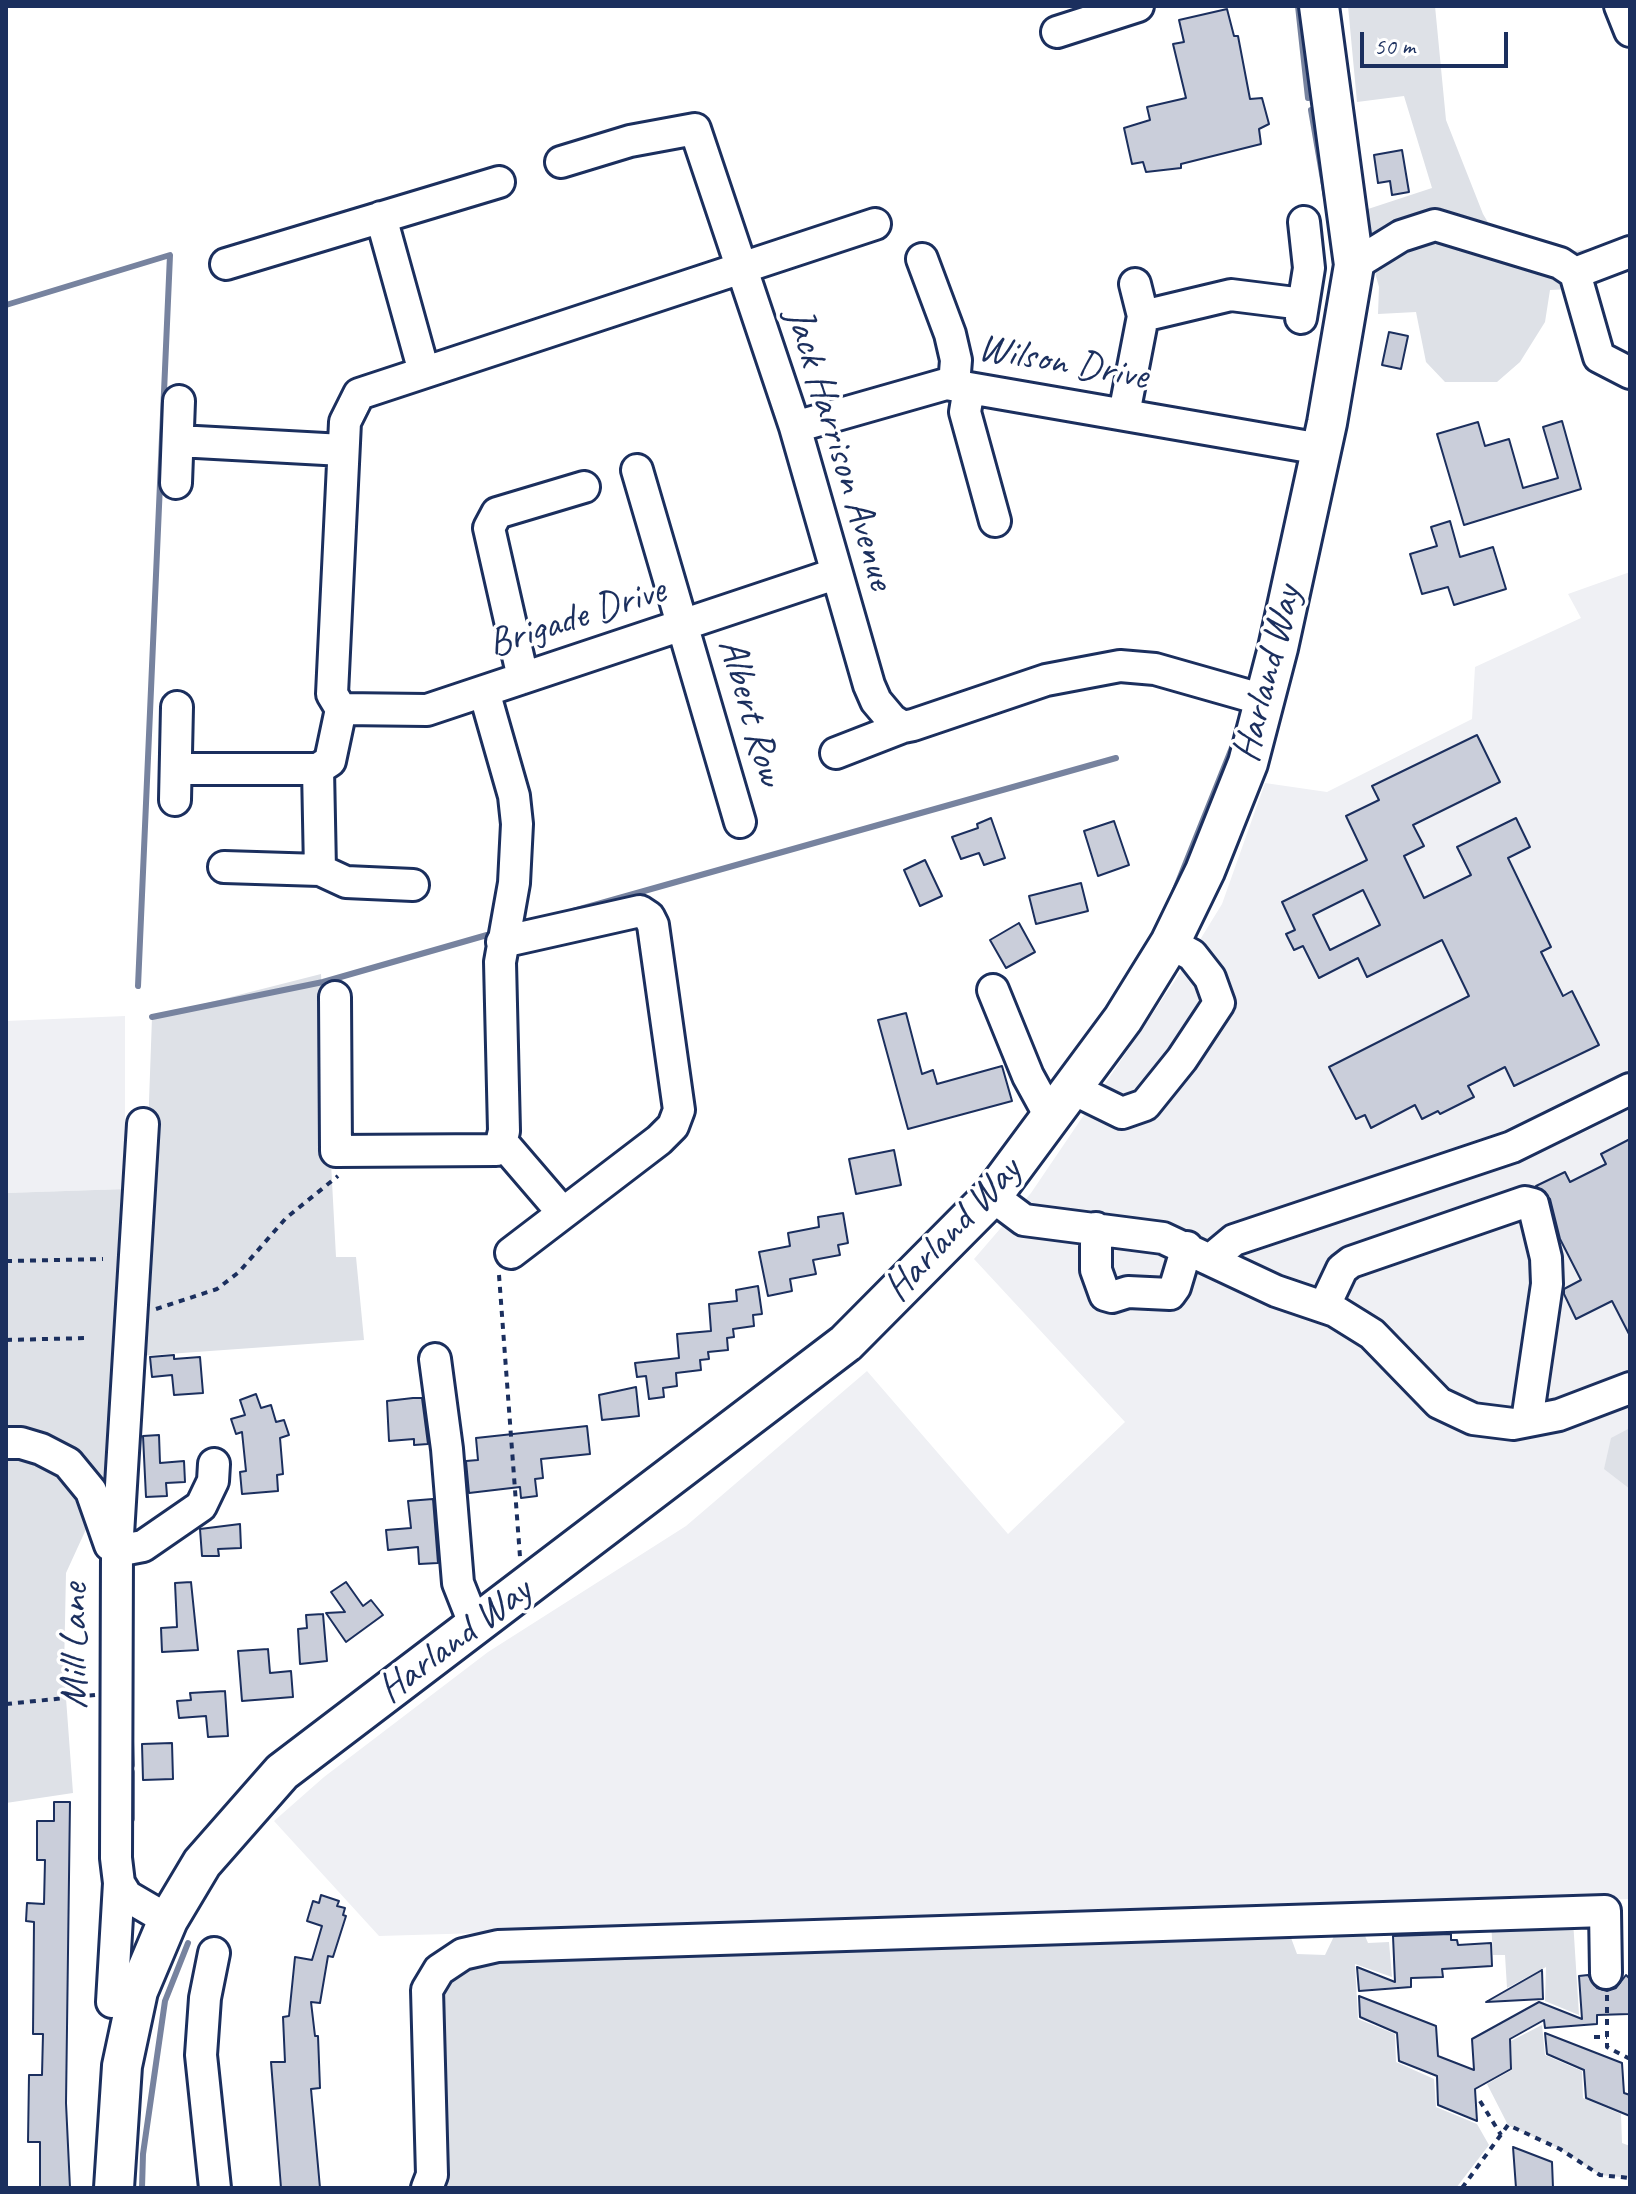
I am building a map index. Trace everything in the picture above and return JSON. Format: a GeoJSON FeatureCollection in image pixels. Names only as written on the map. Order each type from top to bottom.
{"type":"FeatureCollection","features":[{"type":"Feature","properties":{"kind":"main road","name":"Harland Way"},"geometry":{"type":"LineString","coordinates":[[114,2188],[117,2113],[128,2028],[138,1991],[168,1920],[202,1863],[282,1772],[846,1343],[992,1196],[1123,1019],[1170,943],[1205,871],[1248,763],[1321,449],[1354,265],[1319,6]]}},
{"type":"Feature","properties":{"kind":"street"},"geometry":{"type":"LineString","coordinates":[[1057,32],[1138,6]]}},
{"type":"Feature","properties":{"kind":"street"},"geometry":{"type":"LineString","coordinates":[[1620,6],[1630,31]]}},
{"type":"Feature","properties":{"kind":"street"},"geometry":{"type":"LineString","coordinates":[[561,162],[630,141],[695,129],[742,267],[875,224]]}},
{"type":"Feature","properties":{"kind":"street"},"geometry":{"type":"LineString","coordinates":[[226,264],[499,182]]}},
{"type":"Feature","properties":{"kind":"street"},"geometry":{"type":"LineString","coordinates":[[381,217],[424,372]]}},
{"type":"Feature","properties":{"kind":"street"},"geometry":{"type":"LineString","coordinates":[[1143,316],[1231,295],[1302,311],[1309,268],[1304,222]]}},
{"type":"Feature","properties":{"kind":"street"},"geometry":{"type":"LineString","coordinates":[[1354,265],[1401,236],[1435,225],[1560,263],[1575,273],[1599,357],[1630,373]]}},
{"type":"Feature","properties":{"kind":"street"},"geometry":{"type":"LineString","coordinates":[[1575,273],[1630,252]]}},
{"type":"Feature","properties":{"kind":"street"},"geometry":{"type":"LineString","coordinates":[[922,259],[950,334],[965,412],[995,521]]}},
{"type":"Feature","properties":{"kind":"street","name":"Jack Harrison Avenue"},"geometry":{"type":"LineString","coordinates":[[343,450],[345,422],[359,394],[742,267],[795,427],[835,574],[876,701],[903,727]]}},
{"type":"Feature","properties":{"kind":"street"},"geometry":{"type":"LineString","coordinates":[[1124,414],[1143,316],[1135,284]]}},
{"type":"Feature","properties":{"kind":"street","name":"Wilson Drive"},"geometry":{"type":"LineString","coordinates":[[795,427],[931,386],[962,386],[1321,449]]}},
{"type":"Feature","properties":{"kind":"street"},"geometry":{"type":"LineString","coordinates":[[176,483],[179,401]]}},
{"type":"Feature","properties":{"kind":"street"},"geometry":{"type":"LineString","coordinates":[[176,769],[318,769],[330,761],[341,709],[332,694],[343,450],[178,441]]}},
{"type":"Feature","properties":{"kind":"street","name":"Albert Row"},"geometry":{"type":"LineString","coordinates":[[637,470],[740,822]]}},
{"type":"Feature","properties":{"kind":"street"},"geometry":{"type":"LineString","coordinates":[[523,678],[489,528],[497,513],[584,487]]}},
{"type":"Feature","properties":{"kind":"street","name":"Brigade Drive"},"geometry":{"type":"LineString","coordinates":[[341,709],[427,710],[835,574]]}},
{"type":"Feature","properties":{"kind":"street"},"geometry":{"type":"LineString","coordinates":[[836,753],[903,727],[1046,680],[1120,666],[1155,669],[1264,700]]}},
{"type":"Feature","properties":{"kind":"street"},"geometry":{"type":"LineString","coordinates":[[335,997],[336,1151],[496,1150],[502,1142],[502,942],[514,883],[517,824],[511,783],[484,691]]}},
{"type":"Feature","properties":{"kind":"street"},"geometry":{"type":"LineString","coordinates":[[175,800],[177,707]]}},
{"type":"Feature","properties":{"kind":"street"},"geometry":{"type":"LineString","coordinates":[[318,769],[320,870]]}},
{"type":"Feature","properties":{"kind":"street"},"geometry":{"type":"LineString","coordinates":[[224,867],[320,870],[346,882],[413,885]]}},
{"type":"Feature","properties":{"kind":"street"},"geometry":{"type":"LineString","coordinates":[[502,942],[640,911],[653,925],[679,1110],[673,1126],[659,1140],[511,1253]]}},
{"type":"Feature","properties":{"kind":"street"},"geometry":{"type":"LineString","coordinates":[[993,990],[1028,1076],[1062,1104],[1122,1113],[1145,1105],[1182,1059],[1219,1003],[1210,978],[1192,955],[1170,943]]}},
{"type":"Feature","properties":{"kind":"street"},"geometry":{"type":"LineString","coordinates":[[1096,1228],[1096,1270],[1105,1295],[1112,1297],[1128,1292],[1170,1294],[1199,1253],[1512,1147],[1628,1093]]}},
{"type":"Feature","properties":{"kind":"street"},"geometry":{"type":"LineString","coordinates":[[117,1551],[143,1124]]}},
{"type":"Feature","properties":{"kind":"street"},"geometry":{"type":"LineString","coordinates":[[502,1142],[563,1213]]}},
{"type":"Feature","properties":{"kind":"street"},"geometry":{"type":"LineString","coordinates":[[992,1196],[1024,1220],[1163,1238],[1276,1291],[1324,1307],[1372,1334],[1439,1403],[1473,1419],[1513,1424],[1559,1415],[1630,1388]]}},
{"type":"Feature","properties":{"kind":"street"},"geometry":{"type":"LineString","coordinates":[[1324,1307],[1342,1269],[1351,1262],[1525,1202],[1533,1204],[1546,1258],[1547,1284],[1527,1421]]}},
{"type":"Feature","properties":{"kind":"street"},"geometry":{"type":"LineString","coordinates":[[435,1359],[447,1449],[458,1583],[475,1626]]}},
{"type":"Feature","properties":{"kind":"street"},"geometry":{"type":"LineString","coordinates":[[6,1443],[21,1443],[41,1449],[68,1463],[91,1491],[111,1547],[117,1551]]}},
{"type":"Feature","properties":{"kind":"street","name":"Mill Lane"},"geometry":{"type":"LineString","coordinates":[[112,2002],[119,1883],[116,1858],[117,1551],[143,1546],[201,1506],[213,1481],[214,1464]]}},
{"type":"Feature","properties":{"kind":"street"},"geometry":{"type":"LineString","coordinates":[[119,1883],[127,1896],[168,1920]]}},
{"type":"Feature","properties":{"kind":"street"},"geometry":{"type":"LineString","coordinates":[[427,2188],[432,2175],[427,1990],[439,1970],[463,1954],[498,1946],[1420,1930],[1605,1911],[1606,1973]]}},
{"type":"Feature","properties":{"kind":"street"},"geometry":{"type":"LineString","coordinates":[[214,1953],[205,1998],[201,2055],[215,2188]]}},
{"type":"Feature","properties":{"kind":"path"},"geometry":{"type":"LineString","coordinates":[[128,1343],[157,1308],[217,1289],[239,1272],[286,1218],[341,1175]]}},
{"type":"Feature","properties":{"kind":"path"},"geometry":{"type":"LineString","coordinates":[[511,1253],[498,1269],[523,1590]]}},
{"type":"Feature","properties":{"kind":"path"},"geometry":{"type":"LineString","coordinates":[[6,1261],[103,1259]]}},
{"type":"Feature","properties":{"kind":"path"},"geometry":{"type":"LineString","coordinates":[[6,1340],[88,1338]]}},
{"type":"Feature","properties":{"kind":"path"},"geometry":{"type":"LineString","coordinates":[[6,1704],[116,1693]]}},
{"type":"Feature","properties":{"kind":"path"},"geometry":{"type":"LineString","coordinates":[[1606,1973],[1607,2047],[1630,2059]]}},
{"type":"Feature","properties":{"kind":"path"},"geometry":{"type":"LineString","coordinates":[[1594,2037],[1607,2037]]}},
{"type":"Feature","properties":{"kind":"path"},"geometry":{"type":"LineString","coordinates":[[1480,2101],[1501,2135]]}},
{"type":"Feature","properties":{"kind":"path"},"geometry":{"type":"LineString","coordinates":[[1462,2188],[1508,2125],[1560,2149],[1600,2175],[1630,2178]]}},
{"type":"Feature","properties":{"kind":"shaded area"},"geometry":{"type":"Polygon","coordinates":[[[1348,6],[1435,6],[1446,120],[1483,214],[1510,259],[1589,249],[1596,288],[1550,290],[1545,322],[1520,362],[1497,382],[1445,382],[1426,362],[1416,312],[1378,314],[1379,287],[1366,240],[1365,210],[1432,188],[1404,96],[1357,102],[1348,6]]]}},
{"type":"Feature","properties":{"kind":"shaded area"},"geometry":{"type":"Polygon","coordinates":[[[1630,572],[1630,1899],[379,1936],[274,1821],[324,1777],[488,1652],[686,1526],[867,1371],[1008,1534],[1125,1422],[974,1259],[1031,1193],[1174,982],[1222,904],[1265,783],[1327,792],[1472,719],[1475,667],[1581,618],[1568,594],[1630,572]]]}},
{"type":"Feature","properties":{"kind":"shaded area"},"geometry":{"type":"Polygon","coordinates":[[[321,974],[336,1257],[356,1257],[364,1340],[140,1356],[152,1017],[321,974]]]}},
{"type":"Feature","properties":{"kind":"shaded area"},"geometry":{"type":"Polygon","coordinates":[[[125,1016],[125,1189],[6,1193],[6,1021],[125,1016]]]}},
{"type":"Feature","properties":{"kind":"shaded area"},"geometry":{"type":"Polygon","coordinates":[[[125,1189],[109,1479],[66,1573],[64,1671],[73,1793],[6,1803],[6,1193],[125,1189]]]}},
{"type":"Feature","properties":{"kind":"shaded area"},"geometry":{"type":"Polygon","coordinates":[[[1630,1428],[1630,1489],[1604,1469],[1611,1438],[1630,1428]]]}},
{"type":"Feature","properties":{"kind":"shaded area"},"geometry":{"type":"Polygon","coordinates":[[[1573,1920],[1579,2015],[1545,2001],[1546,1967],[1507,1988],[1505,1955],[1493,1955],[1491,1922],[1573,1920]]]}},
{"type":"Feature","properties":{"kind":"shaded area"},"geometry":{"type":"Polygon","coordinates":[[[1287,1927],[1297,1954],[1325,1955],[1337,1930],[1363,1931],[1368,1943],[1389,1942],[1392,1977],[1355,1964],[1358,2019],[1395,2034],[1396,2062],[1434,2079],[1436,2107],[1477,2124],[1489,2145],[1456,2188],[436,2188],[435,2004],[442,1987],[473,1957],[1287,1927]]]}},
{"type":"Feature","properties":{"kind":"shaded area"},"geometry":{"type":"Polygon","coordinates":[[[1542,2025],[1545,2055],[1582,2071],[1583,2098],[1621,2114],[1622,2143],[1630,2146],[1630,2178],[1600,2175],[1560,2149],[1508,2125],[1487,2084],[1512,2070],[1511,2041],[1542,2025]]]}},
{"type":"Feature","properties":{"kind":"building"},"geometry":{"type":"Polygon","coordinates":[[[1227,9],[1234,36],[1238,36],[1250,99],[1262,98],[1269,124],[1259,129],[1261,144],[1181,164],[1181,168],[1146,172],[1143,162],[1132,164],[1124,128],[1150,120],[1147,107],[1186,98],[1173,44],[1184,42],[1179,20],[1227,9]]]}},
{"type":"Feature","properties":{"kind":"building"},"geometry":{"type":"Polygon","coordinates":[[[1402,150],[1409,192],[1392,195],[1390,181],[1378,183],[1374,155],[1402,150]]]}},
{"type":"Feature","properties":{"kind":"building"},"geometry":{"type":"Polygon","coordinates":[[[1389,332],[1408,336],[1401,369],[1382,365],[1389,332]]]}},
{"type":"Feature","properties":{"kind":"building"},"geometry":{"type":"Polygon","coordinates":[[[1562,421],[1581,489],[1464,525],[1437,434],[1478,422],[1485,446],[1509,439],[1523,488],[1558,478],[1543,427],[1562,421]]]}},
{"type":"Feature","properties":{"kind":"building"},"geometry":{"type":"Polygon","coordinates":[[[1450,521],[1460,557],[1493,547],[1506,589],[1454,605],[1448,587],[1422,594],[1410,554],[1437,546],[1431,527],[1450,521]]]}},
{"type":"Feature","properties":{"kind":"building"},"geometry":{"type":"Polygon","coordinates":[[[1477,735],[1500,782],[1413,825],[1424,846],[1404,856],[1424,898],[1471,875],[1457,847],[1516,818],[1530,847],[1508,858],[1551,947],[1541,952],[1563,996],[1572,991],[1599,1045],[1514,1086],[1505,1067],[1468,1086],[1474,1097],[1440,1114],[1438,1111],[1422,1119],[1415,1105],[1371,1128],[1365,1115],[1356,1119],[1329,1067],[1469,996],[1442,940],[1367,977],[1358,958],[1319,978],[1303,946],[1294,950],[1286,934],[1295,930],[1282,902],[1367,860],[1346,816],[1379,800],[1372,786],[1477,735]],[[1363,890],[1313,915],[1330,950],[1380,925],[1363,890]]]}},
{"type":"Feature","properties":{"kind":"building"},"geometry":{"type":"Polygon","coordinates":[[[991,818],[1005,858],[984,865],[979,853],[961,859],[952,837],[978,828],[977,824],[991,818]]]}},
{"type":"Feature","properties":{"kind":"building"},"geometry":{"type":"Polygon","coordinates":[[[1114,821],[1129,865],[1098,876],[1084,831],[1114,821]]]}},
{"type":"Feature","properties":{"kind":"building"},"geometry":{"type":"Polygon","coordinates":[[[925,860],[942,896],[920,906],[904,870],[925,860]]]}},
{"type":"Feature","properties":{"kind":"building"},"geometry":{"type":"Polygon","coordinates":[[[1081,883],[1088,911],[1036,924],[1029,896],[1081,883]]]}},
{"type":"Feature","properties":{"kind":"building"},"geometry":{"type":"Polygon","coordinates":[[[1019,923],[1035,952],[1006,968],[990,940],[1019,923]]]}},
{"type":"Feature","properties":{"kind":"building"},"geometry":{"type":"Polygon","coordinates":[[[906,1013],[922,1074],[933,1070],[937,1084],[1002,1066],[1012,1101],[908,1129],[878,1020],[906,1013]]]}},
{"type":"Feature","properties":{"kind":"building"},"geometry":{"type":"Polygon","coordinates":[[[1630,1139],[1630,1336],[1612,1301],[1576,1319],[1564,1289],[1581,1280],[1560,1239],[1550,1199],[1536,1186],[1565,1172],[1570,1182],[1606,1164],[1601,1154],[1630,1139]]]}},
{"type":"Feature","properties":{"kind":"building"},"geometry":{"type":"Polygon","coordinates":[[[894,1150],[901,1185],[856,1194],[849,1159],[894,1150]]]}},
{"type":"Feature","properties":{"kind":"building"},"geometry":{"type":"Polygon","coordinates":[[[843,1213],[848,1243],[838,1245],[840,1255],[813,1260],[816,1274],[790,1279],[792,1291],[768,1296],[759,1252],[790,1246],[788,1233],[819,1227],[818,1217],[843,1213]]]}},
{"type":"Feature","properties":{"kind":"building"},"geometry":{"type":"Polygon","coordinates":[[[758,1286],[762,1314],[753,1315],[754,1326],[733,1329],[734,1337],[727,1338],[728,1350],[708,1352],[709,1359],[700,1360],[701,1370],[676,1373],[677,1386],[663,1388],[664,1397],[649,1399],[646,1376],[637,1377],[635,1363],[679,1358],[677,1334],[711,1331],[709,1304],[737,1301],[736,1290],[758,1286]]]}},
{"type":"Feature","properties":{"kind":"building"},"geometry":{"type":"Polygon","coordinates":[[[174,1355],[174,1359],[200,1357],[203,1393],[174,1395],[172,1375],[152,1377],[150,1357],[174,1355]]]}},
{"type":"Feature","properties":{"kind":"building"},"geometry":{"type":"Polygon","coordinates":[[[636,1387],[639,1416],[602,1420],[599,1395],[636,1387]]]}},
{"type":"Feature","properties":{"kind":"building"},"geometry":{"type":"Polygon","coordinates":[[[256,1394],[261,1408],[271,1405],[276,1422],[284,1420],[289,1435],[280,1438],[283,1474],[277,1475],[278,1491],[242,1494],[240,1472],[246,1471],[242,1432],[236,1434],[231,1419],[245,1415],[240,1400],[256,1394]]]}},
{"type":"Feature","properties":{"kind":"building"},"geometry":{"type":"Polygon","coordinates":[[[422,1398],[428,1444],[414,1445],[414,1439],[389,1441],[387,1401],[422,1398]]]}},
{"type":"Feature","properties":{"kind":"building"},"geometry":{"type":"Polygon","coordinates":[[[587,1426],[590,1454],[541,1459],[543,1478],[535,1479],[537,1496],[521,1498],[520,1487],[469,1493],[466,1461],[478,1460],[476,1438],[587,1426]]]}},
{"type":"Feature","properties":{"kind":"building"},"geometry":{"type":"Polygon","coordinates":[[[159,1435],[160,1463],[184,1461],[185,1482],[166,1483],[167,1496],[146,1497],[143,1436],[159,1435]]]}},
{"type":"Feature","properties":{"kind":"building"},"geometry":{"type":"Polygon","coordinates":[[[433,1499],[438,1563],[419,1564],[418,1547],[388,1550],[386,1530],[411,1528],[408,1501],[433,1499]]]}},
{"type":"Feature","properties":{"kind":"building"},"geometry":{"type":"Polygon","coordinates":[[[240,1524],[241,1548],[218,1549],[219,1556],[202,1556],[200,1529],[240,1524]]]}},
{"type":"Feature","properties":{"kind":"building"},"geometry":{"type":"Polygon","coordinates":[[[191,1582],[198,1650],[162,1652],[161,1628],[177,1627],[175,1583],[191,1582]]]}},
{"type":"Feature","properties":{"kind":"building"},"geometry":{"type":"Polygon","coordinates":[[[346,1582],[363,1606],[371,1600],[383,1615],[346,1642],[326,1613],[345,1612],[331,1592],[346,1582]]]}},
{"type":"Feature","properties":{"kind":"building"},"geometry":{"type":"Polygon","coordinates":[[[323,1614],[327,1661],[300,1664],[298,1629],[307,1628],[306,1615],[323,1614]]]}},
{"type":"Feature","properties":{"kind":"building"},"geometry":{"type":"Polygon","coordinates":[[[268,1649],[270,1673],[291,1671],[293,1697],[242,1701],[238,1651],[268,1649]]]}},
{"type":"Feature","properties":{"kind":"building"},"geometry":{"type":"Polygon","coordinates":[[[225,1691],[228,1736],[208,1737],[206,1716],[179,1718],[177,1701],[191,1700],[190,1693],[225,1691]]]}},
{"type":"Feature","properties":{"kind":"building"},"geometry":{"type":"Polygon","coordinates":[[[172,1743],[173,1779],[143,1780],[142,1744],[172,1743]]]}},
{"type":"Feature","properties":{"kind":"building"},"geometry":{"type":"Polygon","coordinates":[[[54,1802],[70,1802],[66,2103],[70,2188],[40,2188],[40,2142],[28,2142],[29,2075],[42,2075],[43,2034],[33,2034],[34,1922],[26,1921],[27,1903],[44,1904],[45,1860],[37,1860],[37,1821],[54,1821],[54,1802]]]}},
{"type":"Feature","properties":{"kind":"building"},"geometry":{"type":"Polygon","coordinates":[[[321,1895],[339,1901],[337,1906],[345,1908],[343,1915],[346,1916],[333,1957],[328,1956],[320,2003],[311,2002],[315,2036],[318,2036],[320,2088],[311,2089],[320,2188],[281,2188],[271,2062],[285,2062],[283,2017],[289,2016],[295,1957],[312,1960],[322,1926],[307,1921],[313,1901],[319,1903],[321,1895]]]}},
{"type":"Feature","properties":{"kind":"building"},"geometry":{"type":"Polygon","coordinates":[[[1451,1934],[1451,1940],[1457,1940],[1458,1945],[1491,1943],[1492,1966],[1442,1969],[1443,1977],[1411,1978],[1411,1987],[1359,1991],[1357,1967],[1395,1982],[1393,1936],[1451,1934]]]}},
{"type":"Feature","properties":{"kind":"building"},"geometry":{"type":"Polygon","coordinates":[[[1542,1970],[1543,1999],[1486,2002],[1542,1970]]]}},
{"type":"Feature","properties":{"kind":"building"},"geometry":{"type":"Polygon","coordinates":[[[1588,1975],[1597,1988],[1607,1991],[1616,1988],[1626,1975],[1630,1979],[1629,2014],[1597,2015],[1597,2024],[1545,2028],[1544,2020],[1510,2039],[1511,2069],[1475,2089],[1477,2121],[1438,2105],[1437,2076],[1399,2061],[1397,2033],[1360,2017],[1359,1996],[1436,2026],[1438,2056],[1474,2070],[1472,2039],[1539,2002],[1582,2019],[1579,1976],[1588,1975]]]}},
{"type":"Feature","properties":{"kind":"building"},"geometry":{"type":"Polygon","coordinates":[[[1545,2033],[1622,2063],[1624,2093],[1630,2095],[1630,2116],[1586,2098],[1584,2070],[1547,2054],[1545,2033]]]}},
{"type":"Feature","properties":{"kind":"building"},"geometry":{"type":"Polygon","coordinates":[[[1513,2147],[1552,2162],[1553,2188],[1516,2188],[1513,2147]]]}},
{"type":"Feature","properties":{"kind":"waterway"},"geometry":{"type":"LineString","coordinates":[[1298,6],[1308,98]]}},
{"type":"Feature","properties":{"kind":"waterway"},"geometry":{"type":"LineString","coordinates":[[1311,110],[1326,197]]}},
{"type":"Feature","properties":{"kind":"waterway"},"geometry":{"type":"LineString","coordinates":[[6,305],[170,255],[138,986]]}},
{"type":"Feature","properties":{"kind":"waterway"},"geometry":{"type":"LineString","coordinates":[[1174,892],[1237,735]]}},
{"type":"Feature","properties":{"kind":"waterway"},"geometry":{"type":"LineString","coordinates":[[573,911],[1116,758]]}},
{"type":"Feature","properties":{"kind":"waterway"},"geometry":{"type":"LineString","coordinates":[[152,1017],[323,982],[487,935]]}},
{"type":"Feature","properties":{"kind":"waterway"},"geometry":{"type":"LineString","coordinates":[[131,1741],[132,1765]]}},
{"type":"Feature","properties":{"kind":"waterway"},"geometry":{"type":"LineString","coordinates":[[132,1772],[132,1819]]}},
{"type":"Feature","properties":{"kind":"waterway"},"geometry":{"type":"LineString","coordinates":[[142,2188],[143,2154],[165,2001],[188,1943]]}}]}
